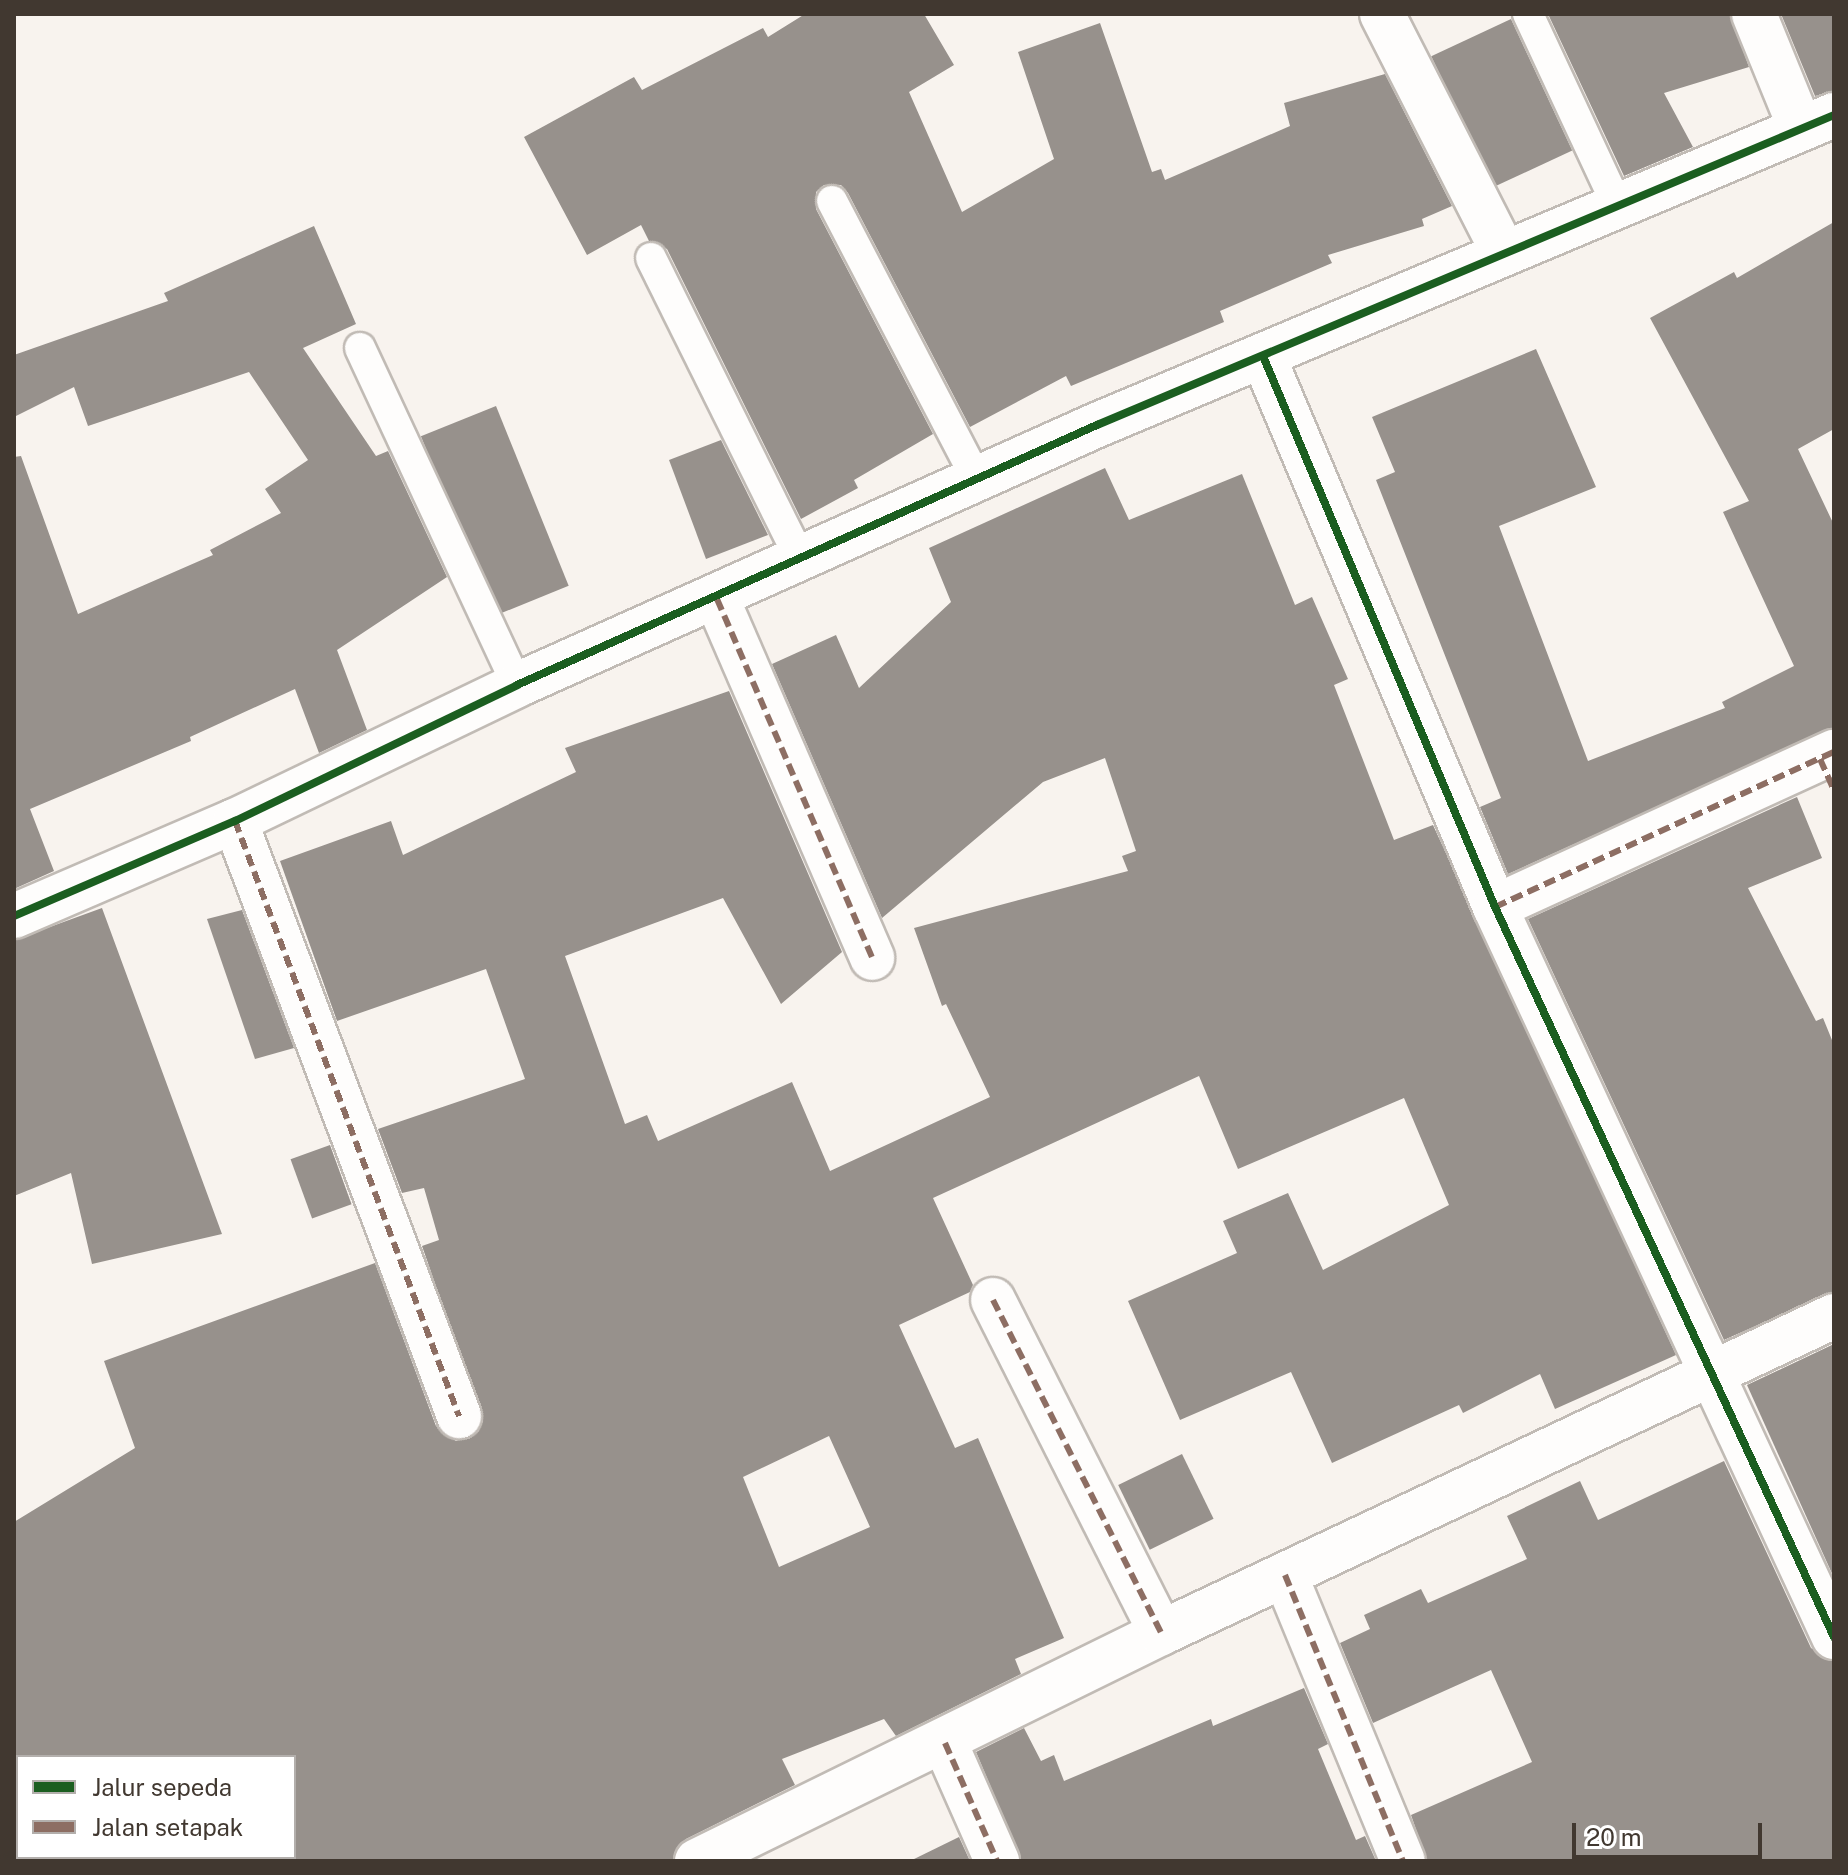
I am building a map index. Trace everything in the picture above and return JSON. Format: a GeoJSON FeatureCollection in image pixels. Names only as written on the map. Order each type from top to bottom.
{"type":"FeatureCollection","features":[{"type":"Feature","properties":{"kind":"street"},"geometry":{"type":"LineString","coordinates":[[1382,14],[1503,251]]}},
{"type":"Feature","properties":{"kind":"street"},"geometry":{"type":"LineString","coordinates":[[14,916],[235,821],[517,685],[717,599],[800,558],[1503,251],[1817,122],[1754,14]]}},
{"type":"Feature","properties":{"kind":"street"},"geometry":{"type":"LineString","coordinates":[[1263,356],[1495,907],[1834,1637]]}},
{"type":"Feature","properties":{"kind":"street"},"geometry":{"type":"LineString","coordinates":[[717,599],[872,958]]}},
{"type":"Feature","properties":{"kind":"street"},"geometry":{"type":"LineString","coordinates":[[1495,907],[1829,767]]}},
{"type":"Feature","properties":{"kind":"street"},"geometry":{"type":"LineString","coordinates":[[235,821],[459,1416]]}},
{"type":"Feature","properties":{"kind":"street"},"geometry":{"type":"LineString","coordinates":[[993,1300],[1161,1633]]}},
{"type":"Feature","properties":{"kind":"street"},"geometry":{"type":"LineString","coordinates":[[697,1861],[945,1743],[1161,1633],[1834,1316]]}},
{"type":"Feature","properties":{"kind":"street"},"geometry":{"type":"LineString","coordinates":[[1285,1575],[1403,1861]]}},
{"type":"Feature","properties":{"kind":"street"},"geometry":{"type":"LineString","coordinates":[[945,1743],[997,1861]]}},
{"type":"Feature","properties":{"kind":"lane"},"geometry":{"type":"LineString","coordinates":[[1528,14],[1617,205]]}},
{"type":"Feature","properties":{"kind":"lane"},"geometry":{"type":"LineString","coordinates":[[832,201],[978,481]]}},
{"type":"Feature","properties":{"kind":"lane"},"geometry":{"type":"LineString","coordinates":[[651,258],[800,558]]}},
{"type":"Feature","properties":{"kind":"lane"},"geometry":{"type":"LineString","coordinates":[[360,348],[517,685]]}},
{"type":"Feature","properties":{"kind":"building"},"geometry":{"type":"Polygon","coordinates":[[[805,14],[924,14],[954,65],[909,92],[962,212],[1054,159],[1018,52],[1100,23],[1152,172],[1161,169],[1165,180],[1290,126],[1284,103],[1385,74],[1452,206],[1422,219],[1424,226],[1328,255],[1332,263],[1220,311],[1224,322],[1071,386],[1066,376],[970,427],[848,193],[841,185],[824,185],[816,192],[816,209],[933,434],[854,480],[858,488],[801,519],[667,249],[649,241],[641,225],[587,255],[524,137],[634,77],[642,90],[763,28],[768,37],[805,14]]]}},
{"type":"Feature","properties":{"kind":"building"},"geometry":{"type":"Polygon","coordinates":[[[1548,14],[1730,14],[1749,67],[1664,93],[1693,147],[1624,176],[1548,14]]]}},
{"type":"Feature","properties":{"kind":"building"},"geometry":{"type":"Polygon","coordinates":[[[1781,14],[1834,14],[1834,91],[1815,96],[1781,14]]]}},
{"type":"Feature","properties":{"kind":"building"},"geometry":{"type":"Polygon","coordinates":[[[1511,19],[1572,150],[1493,188],[1431,56],[1511,19]]]}},
{"type":"Feature","properties":{"kind":"building"},"geometry":{"type":"Polygon","coordinates":[[[1834,222],[1834,429],[1798,449],[1834,525],[1834,727],[1508,874],[1480,807],[1501,798],[1376,480],[1395,472],[1372,417],[1536,349],[1596,487],[1499,526],[1588,761],[1725,708],[1722,702],[1794,666],[1723,512],[1749,501],[1650,318],[1734,272],[1737,278],[1834,222]]]}},
{"type":"Feature","properties":{"kind":"building"},"geometry":{"type":"Polygon","coordinates":[[[314,226],[356,324],[303,348],[376,456],[388,451],[447,577],[337,650],[367,730],[319,753],[295,689],[190,737],[191,741],[30,809],[54,871],[14,889],[14,457],[21,456],[78,614],[213,555],[210,550],[281,513],[265,489],[308,460],[249,372],[88,426],[74,387],[14,417],[14,355],[168,301],[164,293],[314,226]]]}},
{"type":"Feature","properties":{"kind":"building"},"geometry":{"type":"Polygon","coordinates":[[[496,406],[569,586],[494,616],[421,436],[496,406]]]}},
{"type":"Feature","properties":{"kind":"building"},"geometry":{"type":"Polygon","coordinates":[[[721,440],[768,535],[706,559],[669,460],[721,440]]]}},
{"type":"Feature","properties":{"kind":"building"},"geometry":{"type":"Polygon","coordinates":[[[1105,468],[1129,520],[1242,474],[1295,605],[1312,597],[1348,679],[1334,685],[1394,840],[1433,825],[1676,1355],[1555,1409],[1540,1374],[1463,1413],[1459,1405],[1332,1463],[1291,1372],[1180,1420],[1128,1301],[1237,1253],[1223,1221],[1288,1193],[1323,1270],[1449,1205],[1404,1098],[1238,1169],[1199,1076],[933,1198],[973,1285],[970,1292],[899,1325],[955,1448],[978,1438],[1064,1638],[1015,1659],[1021,1674],[896,1736],[884,1719],[782,1759],[795,1785],[686,1839],[672,1861],[294,1861],[296,1755],[14,1757],[14,1522],[135,1448],[104,1361],[375,1263],[436,1426],[456,1441],[478,1432],[483,1421],[422,1246],[439,1240],[424,1188],[402,1193],[378,1129],[525,1079],[486,969],[337,1021],[280,861],[391,821],[403,855],[576,772],[565,748],[729,691],[842,952],[781,1004],[723,898],[565,956],[625,1124],[647,1115],[658,1141],[792,1082],[830,1171],[990,1097],[946,1004],[942,1006],[914,928],[1128,871],[1122,856],[1136,851],[1105,758],[1043,782],[882,918],[772,664],[836,635],[859,688],[951,602],[929,548],[1105,468]],[[829,1436],[743,1477],[779,1567],[870,1527],[829,1436]]]}},
{"type":"Feature","properties":{"kind":"building"},"geometry":{"type":"Polygon","coordinates":[[[1797,797],[1822,858],[1748,888],[1816,1021],[1823,1018],[1834,1045],[1834,1291],[1724,1340],[1528,919],[1797,797]]]}},
{"type":"Feature","properties":{"kind":"building"},"geometry":{"type":"Polygon","coordinates":[[[102,908],[222,1234],[92,1264],[71,1173],[14,1196],[14,940],[102,908]]]}},
{"type":"Feature","properties":{"kind":"building"},"geometry":{"type":"Polygon","coordinates":[[[242,910],[294,1048],[255,1059],[207,919],[242,910]]]}},
{"type":"Feature","properties":{"kind":"building"},"geometry":{"type":"Polygon","coordinates":[[[330,1145],[352,1204],[312,1219],[291,1159],[330,1145]]]}},
{"type":"Feature","properties":{"kind":"building"},"geometry":{"type":"Polygon","coordinates":[[[1834,1344],[1834,1578],[1747,1385],[1834,1344]]]}},
{"type":"Feature","properties":{"kind":"building"},"geometry":{"type":"Polygon","coordinates":[[[1182,1454],[1214,1519],[1150,1550],[1118,1485],[1182,1454]]]}},
{"type":"Feature","properties":{"kind":"building"},"geometry":{"type":"Polygon","coordinates":[[[1724,1461],[1811,1648],[1834,1662],[1834,1861],[1427,1861],[1411,1815],[1532,1762],[1491,1670],[1373,1723],[1340,1643],[1370,1629],[1364,1615],[1421,1589],[1428,1603],[1527,1559],[1507,1516],[1580,1481],[1598,1520],[1724,1461]]]}},
{"type":"Feature","properties":{"kind":"building"},"geometry":{"type":"Polygon","coordinates":[[[1304,1688],[1328,1744],[1318,1749],[1356,1840],[1365,1836],[1376,1861],[1022,1861],[976,1752],[1024,1728],[1041,1761],[1054,1755],[1064,1781],[1211,1719],[1213,1726],[1304,1688]]]}},
{"type":"Feature","properties":{"kind":"building"},"geometry":{"type":"Polygon","coordinates":[[[959,1837],[970,1861],[910,1861],[959,1837]]]}},
{"type":"Feature","properties":{"kind":"marked path"},"geometry":{"type":"LineString","coordinates":[[717,599],[872,958]]}},
{"type":"Feature","properties":{"kind":"marked path"},"geometry":{"type":"LineString","coordinates":[[1495,907],[1834,752]]}},
{"type":"Feature","properties":{"kind":"marked path"},"geometry":{"type":"LineString","coordinates":[[1820,759],[1834,790]]}},
{"type":"Feature","properties":{"kind":"marked path"},"geometry":{"type":"LineString","coordinates":[[235,821],[459,1416]]}},
{"type":"Feature","properties":{"kind":"marked path"},"geometry":{"type":"LineString","coordinates":[[993,1300],[1161,1633]]}},
{"type":"Feature","properties":{"kind":"marked path"},"geometry":{"type":"LineString","coordinates":[[1285,1575],[1403,1861]]}},
{"type":"Feature","properties":{"kind":"marked path"},"geometry":{"type":"LineString","coordinates":[[945,1743],[997,1861]]}},
{"type":"Feature","properties":{"kind":"cycle path"},"geometry":{"type":"LineString","coordinates":[[14,916],[235,821],[517,685],[1097,425],[1834,115]]}},
{"type":"Feature","properties":{"kind":"cycle path"},"geometry":{"type":"LineString","coordinates":[[1263,356],[1495,907],[1834,1637]]}}]}
